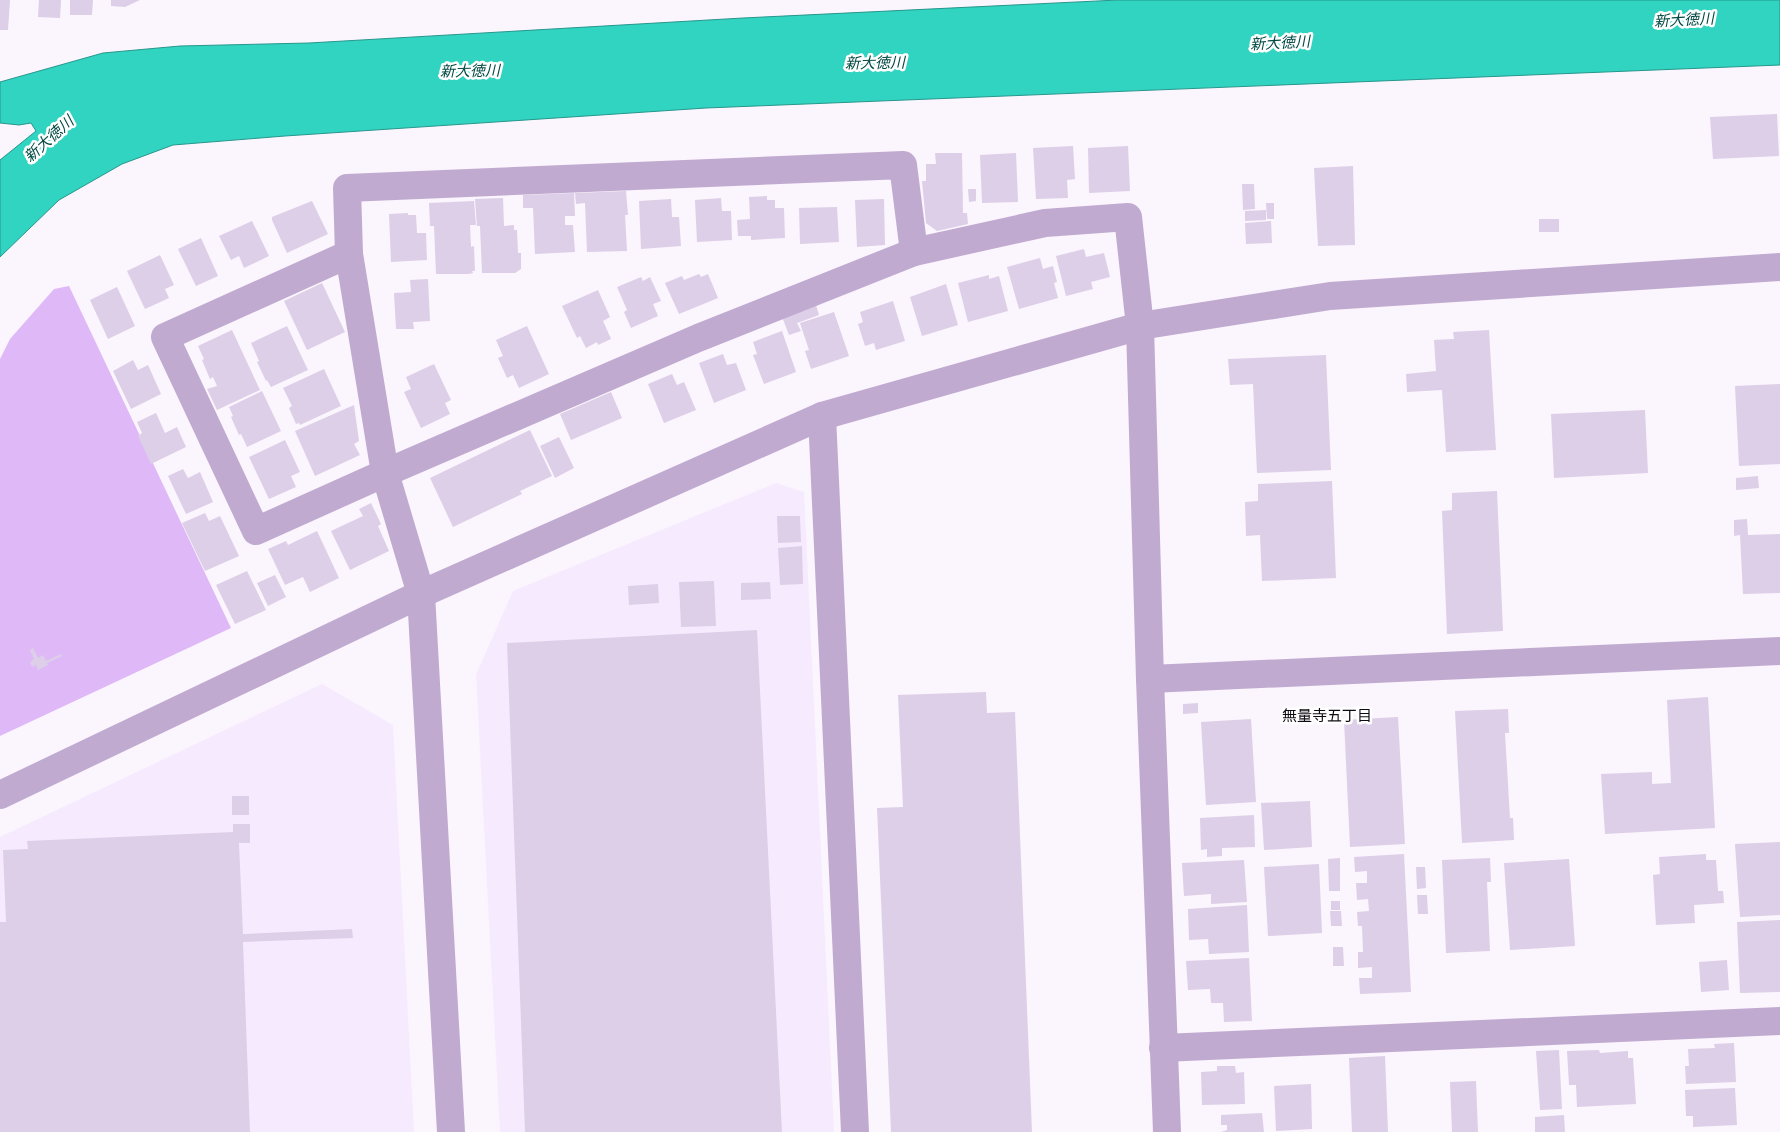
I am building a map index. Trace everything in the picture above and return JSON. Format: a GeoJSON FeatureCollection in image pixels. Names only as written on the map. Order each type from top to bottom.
{"type":"FeatureCollection","features":[{"type":"Feature","properties":{"kind":"street"},"geometry":{"type":"LineString","coordinates":[[452,1132],[421,594],[386,473],[349,254],[347,188],[903,165],[914,252]]}},
{"type":"Feature","properties":{"kind":"street"},"geometry":{"type":"LineString","coordinates":[[349,254],[165,337],[256,531],[698,338],[914,252],[1045,223],[1128,217],[1140,326],[1150,679],[1167,1132]]}},
{"type":"Feature","properties":{"kind":"street"},"geometry":{"type":"LineString","coordinates":[[0,795],[421,594],[822,416],[1140,326],[1330,296],[1780,267]]}},
{"type":"Feature","properties":{"kind":"street"},"geometry":{"type":"LineString","coordinates":[[822,416],[855,1132]]}},
{"type":"Feature","properties":{"kind":"street"},"geometry":{"type":"LineString","coordinates":[[1150,679],[1780,651]]}},
{"type":"Feature","properties":{"kind":"street"},"geometry":{"type":"LineString","coordinates":[[1163,1048],[1780,1021]]}},
{"type":"Feature","properties":{"kind":"shaded area"},"geometry":{"type":"Polygon","coordinates":[[[69,286],[231,628],[0,736],[0,359],[10,339],[54,289],[69,286]]]}},
{"type":"Feature","properties":{"kind":"shaded area"},"geometry":{"type":"Polygon","coordinates":[[[776,483],[804,492],[834,1132],[500,1132],[476,675],[513,591],[776,483]]]}},
{"type":"Feature","properties":{"kind":"shaded area"},"geometry":{"type":"Polygon","coordinates":[[[322,684],[393,725],[414,1132],[0,1132],[0,837],[322,684]]]}},
{"type":"Feature","properties":{"kind":"water","name":"新大徳川"},"geometry":{"type":"Polygon","coordinates":[[[1118,0],[1780,0],[1780,65],[706,108],[173,145],[122,164],[59,200],[0,257],[0,160],[36,131],[31,123],[19,125],[0,123],[0,82],[103,53],[180,46],[309,43],[743,18],[1118,0]]]}},
{"type":"Feature","properties":{"kind":"building"},"geometry":{"type":"Polygon","coordinates":[[[0,0],[10,0],[8,30],[0,30],[0,0]]]}},
{"type":"Feature","properties":{"kind":"building"},"geometry":{"type":"Polygon","coordinates":[[[39,0],[61,0],[60,18],[38,17],[39,0]]]}},
{"type":"Feature","properties":{"kind":"building"},"geometry":{"type":"Polygon","coordinates":[[[70,0],[93,0],[92,15],[70,15],[70,0]]]}},
{"type":"Feature","properties":{"kind":"building"},"geometry":{"type":"Polygon","coordinates":[[[111,0],[140,0],[125,7],[111,6],[111,0]]]}},
{"type":"Feature","properties":{"kind":"building"},"geometry":{"type":"Polygon","coordinates":[[[1777,114],[1779,156],[1713,159],[1710,117],[1777,114]]]}},
{"type":"Feature","properties":{"kind":"building"},"geometry":{"type":"Polygon","coordinates":[[[1073,146],[1075,179],[1067,180],[1068,198],[1036,199],[1033,148],[1073,146]]]}},
{"type":"Feature","properties":{"kind":"building"},"geometry":{"type":"Polygon","coordinates":[[[1128,146],[1130,191],[1089,193],[1088,148],[1128,146]]]}},
{"type":"Feature","properties":{"kind":"building"},"geometry":{"type":"Polygon","coordinates":[[[935,153],[962,153],[963,213],[967,213],[968,224],[937,231],[926,223],[922,181],[926,181],[926,164],[936,164],[935,153]]]}},
{"type":"Feature","properties":{"kind":"building"},"geometry":{"type":"Polygon","coordinates":[[[1016,153],[1018,202],[982,203],[980,155],[1016,153]]]}},
{"type":"Feature","properties":{"kind":"building"},"geometry":{"type":"Polygon","coordinates":[[[1353,166],[1355,245],[1318,246],[1314,168],[1353,166]]]}},
{"type":"Feature","properties":{"kind":"building"},"geometry":{"type":"Polygon","coordinates":[[[1242,184],[1254,184],[1255,209],[1243,210],[1242,184]]]}},
{"type":"Feature","properties":{"kind":"building"},"geometry":{"type":"Polygon","coordinates":[[[968,189],[976,189],[976,201],[969,202],[968,189]]]}},
{"type":"Feature","properties":{"kind":"building"},"geometry":{"type":"Polygon","coordinates":[[[626,191],[628,215],[625,215],[627,251],[587,252],[585,203],[576,204],[575,193],[626,191]]]}},
{"type":"Feature","properties":{"kind":"building"},"geometry":{"type":"Polygon","coordinates":[[[574,193],[575,216],[565,216],[565,225],[573,225],[575,252],[535,254],[533,208],[523,208],[523,195],[574,193]]]}},
{"type":"Feature","properties":{"kind":"building"},"geometry":{"type":"Polygon","coordinates":[[[767,196],[767,200],[775,200],[775,208],[784,208],[785,238],[751,240],[751,236],[738,236],[737,220],[750,219],[749,197],[767,196]]]}},
{"type":"Feature","properties":{"kind":"building"},"geometry":{"type":"Polygon","coordinates":[[[503,198],[504,226],[514,225],[514,230],[517,230],[518,253],[521,253],[521,269],[515,273],[482,273],[480,226],[477,226],[475,199],[503,198]]]}},
{"type":"Feature","properties":{"kind":"building"},"geometry":{"type":"Polygon","coordinates":[[[721,198],[722,211],[731,211],[732,240],[697,242],[695,200],[721,198]]]}},
{"type":"Feature","properties":{"kind":"building"},"geometry":{"type":"Polygon","coordinates":[[[671,199],[672,217],[679,217],[681,246],[641,249],[639,201],[671,199]]]}},
{"type":"Feature","properties":{"kind":"building"},"geometry":{"type":"Polygon","coordinates":[[[884,199],[885,245],[857,247],[855,200],[884,199]]]}},
{"type":"Feature","properties":{"kind":"building"},"geometry":{"type":"Polygon","coordinates":[[[312,201],[328,234],[287,253],[272,217],[312,201]]]}},
{"type":"Feature","properties":{"kind":"building"},"geometry":{"type":"Polygon","coordinates":[[[474,201],[476,225],[470,225],[471,247],[474,246],[475,271],[469,274],[436,274],[434,226],[430,226],[429,203],[474,201]]]}},
{"type":"Feature","properties":{"kind":"building"},"geometry":{"type":"Polygon","coordinates":[[[1266,203],[1274,203],[1274,219],[1267,219],[1266,203]]]}},
{"type":"Feature","properties":{"kind":"building"},"geometry":{"type":"Polygon","coordinates":[[[837,207],[839,242],[800,244],[799,208],[837,207]]]}},
{"type":"Feature","properties":{"kind":"building"},"geometry":{"type":"Polygon","coordinates":[[[1266,210],[1266,220],[1245,221],[1245,211],[1266,210]]]}},
{"type":"Feature","properties":{"kind":"building"},"geometry":{"type":"Polygon","coordinates":[[[408,213],[408,215],[416,215],[417,233],[426,233],[427,260],[391,262],[389,214],[408,213]]]}},
{"type":"Feature","properties":{"kind":"building"},"geometry":{"type":"Polygon","coordinates":[[[1539,219],[1559,219],[1559,232],[1539,232],[1539,219]]]}},
{"type":"Feature","properties":{"kind":"building"},"geometry":{"type":"Polygon","coordinates":[[[252,221],[269,256],[244,268],[239,256],[231,260],[219,236],[252,221]]]}},
{"type":"Feature","properties":{"kind":"building"},"geometry":{"type":"Polygon","coordinates":[[[1271,221],[1272,243],[1246,244],[1245,223],[1271,221]]]}},
{"type":"Feature","properties":{"kind":"building"},"geometry":{"type":"Polygon","coordinates":[[[201,238],[218,276],[196,286],[178,249],[201,238]]]}},
{"type":"Feature","properties":{"kind":"building"},"geometry":{"type":"Polygon","coordinates":[[[1084,249],[1086,257],[1104,253],[1110,277],[1091,282],[1093,289],[1066,296],[1056,256],[1084,249]]]}},
{"type":"Feature","properties":{"kind":"building"},"geometry":{"type":"Polygon","coordinates":[[[160,255],[174,285],[165,289],[169,298],[145,309],[127,271],[160,255]]]}},
{"type":"Feature","properties":{"kind":"building"},"geometry":{"type":"Polygon","coordinates":[[[1040,258],[1043,269],[1053,266],[1057,282],[1054,283],[1058,298],[1019,309],[1007,267],[1040,258]]]}},
{"type":"Feature","properties":{"kind":"building"},"geometry":{"type":"Polygon","coordinates":[[[699,274],[701,277],[708,274],[718,298],[679,314],[665,283],[682,276],[684,280],[699,274]]]}},
{"type":"Feature","properties":{"kind":"building"},"geometry":{"type":"Polygon","coordinates":[[[989,275],[989,279],[999,276],[1008,311],[968,322],[958,283],[989,275]]]}},
{"type":"Feature","properties":{"kind":"building"},"geometry":{"type":"Polygon","coordinates":[[[641,277],[643,281],[650,277],[661,301],[653,304],[658,316],[631,328],[624,312],[627,310],[617,287],[641,277]]]}},
{"type":"Feature","properties":{"kind":"building"},"geometry":{"type":"Polygon","coordinates":[[[428,279],[430,321],[413,322],[414,329],[396,329],[394,293],[411,292],[410,280],[428,279]]]}},
{"type":"Feature","properties":{"kind":"building"},"geometry":{"type":"Polygon","coordinates":[[[322,283],[345,332],[307,350],[284,301],[322,283]]]}},
{"type":"Feature","properties":{"kind":"building"},"geometry":{"type":"Polygon","coordinates":[[[946,284],[958,325],[922,336],[910,297],[946,284]]]}},
{"type":"Feature","properties":{"kind":"building"},"geometry":{"type":"Polygon","coordinates":[[[117,287],[135,326],[108,339],[90,300],[117,287]]]}},
{"type":"Feature","properties":{"kind":"building"},"geometry":{"type":"Polygon","coordinates":[[[598,290],[610,317],[603,321],[611,339],[598,345],[597,342],[586,348],[580,336],[577,338],[562,306],[598,290]]]}},
{"type":"Feature","properties":{"kind":"building"},"geometry":{"type":"Polygon","coordinates":[[[893,301],[905,341],[876,350],[874,343],[865,346],[858,324],[863,322],[860,312],[893,301]]]}},
{"type":"Feature","properties":{"kind":"building"},"geometry":{"type":"Polygon","coordinates":[[[815,302],[819,315],[797,323],[801,331],[789,335],[781,314],[815,302]]]}},
{"type":"Feature","properties":{"kind":"building"},"geometry":{"type":"Polygon","coordinates":[[[834,312],[849,356],[811,369],[805,351],[809,350],[800,323],[834,312]]]}},
{"type":"Feature","properties":{"kind":"building"},"geometry":{"type":"Polygon","coordinates":[[[287,326],[308,370],[271,387],[257,362],[259,361],[251,343],[287,326]]]}},
{"type":"Feature","properties":{"kind":"building"},"geometry":{"type":"Polygon","coordinates":[[[527,326],[549,374],[519,388],[513,375],[507,378],[498,358],[503,356],[496,340],[527,326]]]}},
{"type":"Feature","properties":{"kind":"building"},"geometry":{"type":"Polygon","coordinates":[[[232,330],[260,390],[217,410],[207,389],[217,386],[213,377],[210,379],[198,346],[232,330]]]}},
{"type":"Feature","properties":{"kind":"building"},"geometry":{"type":"Polygon","coordinates":[[[1489,330],[1496,450],[1446,452],[1442,390],[1407,392],[1406,374],[1436,371],[1434,340],[1454,339],[1453,332],[1489,330]]]}},
{"type":"Feature","properties":{"kind":"building"},"geometry":{"type":"Polygon","coordinates":[[[782,331],[796,372],[764,384],[753,355],[757,354],[753,342],[782,331]]]}},
{"type":"Feature","properties":{"kind":"building"},"geometry":{"type":"Polygon","coordinates":[[[723,354],[727,365],[736,363],[746,390],[714,403],[699,363],[723,354]]]}},
{"type":"Feature","properties":{"kind":"building"},"geometry":{"type":"Polygon","coordinates":[[[1326,355],[1331,470],[1257,473],[1253,384],[1230,385],[1228,359],[1326,355]]]}},
{"type":"Feature","properties":{"kind":"building"},"geometry":{"type":"Polygon","coordinates":[[[133,360],[138,370],[148,365],[161,394],[131,409],[113,371],[133,360]]]}},
{"type":"Feature","properties":{"kind":"building"},"geometry":{"type":"Polygon","coordinates":[[[434,364],[451,400],[445,403],[450,414],[421,428],[404,392],[411,389],[406,377],[434,364]]]}},
{"type":"Feature","properties":{"kind":"building"},"geometry":{"type":"Polygon","coordinates":[[[324,369],[341,406],[300,425],[299,423],[296,424],[289,408],[292,406],[283,388],[324,369]]]}},
{"type":"Feature","properties":{"kind":"building"},"geometry":{"type":"Polygon","coordinates":[[[672,374],[677,385],[684,382],[696,410],[664,423],[648,384],[672,374]]]}},
{"type":"Feature","properties":{"kind":"building"},"geometry":{"type":"Polygon","coordinates":[[[1780,384],[1780,464],[1739,466],[1735,386],[1780,384]]]}},
{"type":"Feature","properties":{"kind":"building"},"geometry":{"type":"Polygon","coordinates":[[[262,391],[281,431],[247,447],[241,434],[239,435],[229,407],[262,391]]]}},
{"type":"Feature","properties":{"kind":"building"},"geometry":{"type":"Polygon","coordinates":[[[611,392],[622,418],[571,440],[560,414],[611,392]]]}},
{"type":"Feature","properties":{"kind":"building"},"geometry":{"type":"Polygon","coordinates":[[[354,405],[359,441],[354,444],[360,455],[315,476],[295,431],[354,405]]]}},
{"type":"Feature","properties":{"kind":"building"},"geometry":{"type":"Polygon","coordinates":[[[1645,410],[1648,473],[1554,478],[1551,414],[1645,410]]]}},
{"type":"Feature","properties":{"kind":"building"},"geometry":{"type":"Polygon","coordinates":[[[156,413],[165,433],[177,427],[186,447],[151,464],[138,436],[142,433],[137,422],[156,413]]]}},
{"type":"Feature","properties":{"kind":"building"},"geometry":{"type":"Polygon","coordinates":[[[530,430],[552,476],[520,491],[522,494],[453,527],[430,478],[530,430]]]}},
{"type":"Feature","properties":{"kind":"building"},"geometry":{"type":"Polygon","coordinates":[[[559,437],[574,468],[555,478],[540,446],[559,437]]]}},
{"type":"Feature","properties":{"kind":"building"},"geometry":{"type":"Polygon","coordinates":[[[285,440],[300,472],[291,476],[296,487],[269,499],[249,457],[285,440]]]}},
{"type":"Feature","properties":{"kind":"building"},"geometry":{"type":"Polygon","coordinates":[[[183,469],[188,478],[200,472],[213,502],[186,514],[168,476],[183,469]]]}},
{"type":"Feature","properties":{"kind":"building"},"geometry":{"type":"Polygon","coordinates":[[[1758,476],[1759,488],[1736,490],[1736,478],[1758,476]]]}},
{"type":"Feature","properties":{"kind":"building"},"geometry":{"type":"Polygon","coordinates":[[[1332,481],[1336,578],[1262,581],[1260,535],[1246,536],[1245,502],[1258,501],[1258,484],[1332,481]]]}},
{"type":"Feature","properties":{"kind":"building"},"geometry":{"type":"Polygon","coordinates":[[[1497,491],[1503,631],[1447,634],[1442,511],[1452,510],[1452,493],[1497,491]]]}},
{"type":"Feature","properties":{"kind":"building"},"geometry":{"type":"Polygon","coordinates":[[[371,503],[381,524],[378,526],[389,551],[350,570],[331,531],[363,516],[359,509],[371,503]]]}},
{"type":"Feature","properties":{"kind":"building"},"geometry":{"type":"Polygon","coordinates":[[[205,513],[209,521],[220,516],[239,556],[205,571],[182,523],[205,513]]]}},
{"type":"Feature","properties":{"kind":"building"},"geometry":{"type":"Polygon","coordinates":[[[777,516],[800,516],[801,542],[778,543],[777,516]]]}},
{"type":"Feature","properties":{"kind":"building"},"geometry":{"type":"Polygon","coordinates":[[[1747,519],[1748,535],[1780,534],[1780,593],[1743,594],[1740,535],[1734,536],[1734,520],[1747,519]]]}},
{"type":"Feature","properties":{"kind":"building"},"geometry":{"type":"Polygon","coordinates":[[[317,531],[339,578],[310,592],[303,577],[285,585],[268,549],[286,541],[288,545],[317,531]]]}},
{"type":"Feature","properties":{"kind":"building"},"geometry":{"type":"Polygon","coordinates":[[[802,546],[803,584],[780,585],[778,548],[802,546]]]}},
{"type":"Feature","properties":{"kind":"building"},"geometry":{"type":"Polygon","coordinates":[[[247,571],[266,610],[235,624],[216,585],[247,571]]]}},
{"type":"Feature","properties":{"kind":"building"},"geometry":{"type":"Polygon","coordinates":[[[275,575],[286,597],[268,606],[257,583],[275,575]]]}},
{"type":"Feature","properties":{"kind":"building"},"geometry":{"type":"Polygon","coordinates":[[[714,581],[716,626],[681,627],[679,582],[714,581]]]}},
{"type":"Feature","properties":{"kind":"building"},"geometry":{"type":"Polygon","coordinates":[[[770,582],[771,599],[741,600],[741,583],[770,582]]]}},
{"type":"Feature","properties":{"kind":"building"},"geometry":{"type":"Polygon","coordinates":[[[658,584],[659,603],[629,605],[628,586],[658,584]]]}},
{"type":"Feature","properties":{"kind":"building"},"geometry":{"type":"Polygon","coordinates":[[[757,630],[782,1132],[525,1132],[507,643],[757,630]]]}},
{"type":"Feature","properties":{"kind":"building"},"geometry":{"type":"Polygon","coordinates":[[[33,648],[38,658],[43,655],[46,661],[61,654],[62,656],[47,663],[48,665],[38,670],[36,665],[32,667],[30,662],[34,659],[30,650],[33,648]]]}},
{"type":"Feature","properties":{"kind":"building"},"geometry":{"type":"Polygon","coordinates":[[[986,692],[987,713],[1015,712],[1032,1132],[891,1132],[877,808],[903,807],[898,695],[986,692]]]}},
{"type":"Feature","properties":{"kind":"building"},"geometry":{"type":"Polygon","coordinates":[[[1708,697],[1715,828],[1605,834],[1601,774],[1652,772],[1652,784],[1671,783],[1667,700],[1708,697]]]}},
{"type":"Feature","properties":{"kind":"building"},"geometry":{"type":"Polygon","coordinates":[[[1198,703],[1198,713],[1183,714],[1183,704],[1198,703]]]}},
{"type":"Feature","properties":{"kind":"building"},"geometry":{"type":"Polygon","coordinates":[[[1508,709],[1509,733],[1505,733],[1510,818],[1513,818],[1514,840],[1462,843],[1455,711],[1508,709]]]}},
{"type":"Feature","properties":{"kind":"building"},"geometry":{"type":"Polygon","coordinates":[[[1398,717],[1405,844],[1350,847],[1344,720],[1398,717]]]}},
{"type":"Feature","properties":{"kind":"building"},"geometry":{"type":"Polygon","coordinates":[[[1251,719],[1256,802],[1206,805],[1201,722],[1251,719]]]}},
{"type":"Feature","properties":{"kind":"building"},"geometry":{"type":"Polygon","coordinates":[[[232,796],[249,796],[249,815],[232,815],[232,796]]]}},
{"type":"Feature","properties":{"kind":"building"},"geometry":{"type":"Polygon","coordinates":[[[1310,801],[1312,847],[1264,850],[1261,803],[1310,801]]]}},
{"type":"Feature","properties":{"kind":"building"},"geometry":{"type":"Polygon","coordinates":[[[1254,815],[1255,847],[1222,848],[1222,856],[1207,857],[1207,849],[1201,850],[1200,818],[1254,815]]]}},
{"type":"Feature","properties":{"kind":"building"},"geometry":{"type":"Polygon","coordinates":[[[233,824],[250,824],[250,843],[239,843],[243,934],[352,929],[353,938],[243,942],[250,1132],[0,1132],[0,922],[6,922],[3,850],[28,849],[27,841],[233,832],[233,824]]]}},
{"type":"Feature","properties":{"kind":"building"},"geometry":{"type":"Polygon","coordinates":[[[1780,842],[1780,915],[1740,917],[1735,844],[1780,842]]]}},
{"type":"Feature","properties":{"kind":"building"},"geometry":{"type":"Polygon","coordinates":[[[1404,854],[1411,992],[1360,994],[1359,978],[1372,978],[1372,967],[1358,968],[1358,952],[1363,952],[1362,926],[1358,926],[1357,912],[1369,911],[1368,899],[1357,900],[1356,883],[1367,883],[1367,871],[1355,872],[1354,857],[1404,854]]]}},
{"type":"Feature","properties":{"kind":"building"},"geometry":{"type":"Polygon","coordinates":[[[1706,854],[1706,860],[1716,860],[1718,891],[1723,891],[1724,903],[1694,905],[1695,923],[1656,925],[1653,875],[1660,874],[1659,857],[1706,854]]]}},
{"type":"Feature","properties":{"kind":"building"},"geometry":{"type":"Polygon","coordinates":[[[1340,858],[1340,891],[1329,891],[1328,859],[1340,858]]]}},
{"type":"Feature","properties":{"kind":"building"},"geometry":{"type":"Polygon","coordinates":[[[1490,858],[1491,882],[1487,882],[1490,951],[1446,953],[1442,860],[1490,858]]]}},
{"type":"Feature","properties":{"kind":"building"},"geometry":{"type":"Polygon","coordinates":[[[1569,859],[1575,946],[1510,950],[1504,863],[1569,859]]]}},
{"type":"Feature","properties":{"kind":"building"},"geometry":{"type":"Polygon","coordinates":[[[1244,860],[1247,902],[1211,904],[1211,894],[1184,896],[1182,863],[1244,860]]]}},
{"type":"Feature","properties":{"kind":"building"},"geometry":{"type":"Polygon","coordinates":[[[1319,864],[1322,933],[1268,936],[1264,867],[1319,864]]]}},
{"type":"Feature","properties":{"kind":"building"},"geometry":{"type":"Polygon","coordinates":[[[1416,867],[1425,867],[1426,888],[1417,889],[1416,867]]]}},
{"type":"Feature","properties":{"kind":"building"},"geometry":{"type":"Polygon","coordinates":[[[1417,895],[1427,895],[1428,914],[1418,914],[1417,895]]]}},
{"type":"Feature","properties":{"kind":"building"},"geometry":{"type":"Polygon","coordinates":[[[1331,901],[1340,901],[1340,910],[1331,910],[1331,901]]]}},
{"type":"Feature","properties":{"kind":"building"},"geometry":{"type":"Polygon","coordinates":[[[1247,905],[1249,952],[1209,954],[1208,939],[1189,940],[1188,909],[1247,905]]]}},
{"type":"Feature","properties":{"kind":"building"},"geometry":{"type":"Polygon","coordinates":[[[1330,911],[1341,911],[1342,926],[1331,926],[1330,911]]]}},
{"type":"Feature","properties":{"kind":"building"},"geometry":{"type":"Polygon","coordinates":[[[1780,920],[1780,992],[1740,993],[1737,922],[1780,920]]]}},
{"type":"Feature","properties":{"kind":"building"},"geometry":{"type":"Polygon","coordinates":[[[1333,947],[1343,947],[1344,966],[1333,966],[1333,947]]]}},
{"type":"Feature","properties":{"kind":"building"},"geometry":{"type":"Polygon","coordinates":[[[1249,958],[1252,1021],[1224,1022],[1223,1003],[1211,1003],[1210,989],[1188,990],[1186,961],[1249,958]]]}},
{"type":"Feature","properties":{"kind":"building"},"geometry":{"type":"Polygon","coordinates":[[[1727,960],[1729,990],[1701,992],[1699,962],[1727,960]]]}},
{"type":"Feature","properties":{"kind":"building"},"geometry":{"type":"Polygon","coordinates":[[[1734,1043],[1736,1082],[1686,1084],[1685,1066],[1689,1066],[1688,1049],[1715,1048],[1714,1044],[1734,1043]]]}},
{"type":"Feature","properties":{"kind":"building"},"geometry":{"type":"Polygon","coordinates":[[[1559,1050],[1562,1109],[1540,1110],[1536,1051],[1559,1050]]]}},
{"type":"Feature","properties":{"kind":"building"},"geometry":{"type":"Polygon","coordinates":[[[1599,1050],[1600,1053],[1628,1051],[1628,1058],[1633,1058],[1636,1104],[1577,1107],[1576,1085],[1569,1085],[1567,1051],[1599,1050]]]}},
{"type":"Feature","properties":{"kind":"building"},"geometry":{"type":"Polygon","coordinates":[[[1385,1056],[1388,1132],[1352,1132],[1349,1058],[1385,1056]]]}},
{"type":"Feature","properties":{"kind":"building"},"geometry":{"type":"Polygon","coordinates":[[[1217,1066],[1235,1066],[1236,1073],[1244,1072],[1245,1104],[1202,1105],[1201,1072],[1217,1071],[1217,1066]]]}},
{"type":"Feature","properties":{"kind":"building"},"geometry":{"type":"Polygon","coordinates":[[[1476,1081],[1478,1132],[1452,1132],[1450,1082],[1476,1081]]]}},
{"type":"Feature","properties":{"kind":"building"},"geometry":{"type":"Polygon","coordinates":[[[1311,1084],[1312,1129],[1276,1131],[1274,1086],[1311,1084]]]}},
{"type":"Feature","properties":{"kind":"building"},"geometry":{"type":"Polygon","coordinates":[[[1735,1088],[1737,1125],[1693,1127],[1693,1116],[1686,1116],[1685,1090],[1735,1088]]]}},
{"type":"Feature","properties":{"kind":"building"},"geometry":{"type":"Polygon","coordinates":[[[1262,1113],[1264,1132],[1221,1132],[1227,1130],[1227,1125],[1221,1125],[1221,1115],[1262,1113]]]}},
{"type":"Feature","properties":{"kind":"building"},"geometry":{"type":"Polygon","coordinates":[[[1564,1115],[1565,1132],[1535,1132],[1535,1117],[1564,1115]]]}},
{"type":"Feature","properties":{"kind":"district","name":"無量寺五丁目"},"geometry":{"type":"Point","coordinates":[1327,716]}}]}
